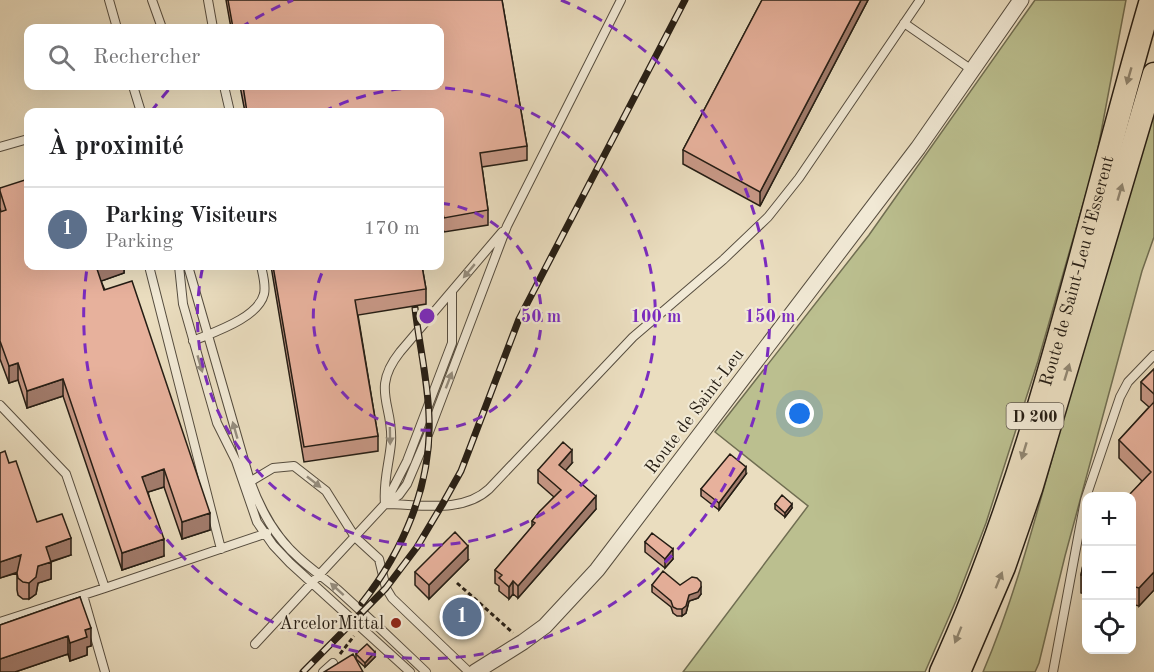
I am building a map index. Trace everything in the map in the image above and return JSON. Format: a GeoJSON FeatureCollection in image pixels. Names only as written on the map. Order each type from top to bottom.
{"type":"FeatureCollection","features":[{"type":"Feature","properties":{"kind":"main road","name":"Route de Saint-Leu d'Esserent"},"geometry":{"type":"LineString","coordinates":[[941,672],[992,548],[1028,436],[1092,217],[1151,0]]}},
{"type":"Feature","properties":{"kind":"main road","name":"Route de Saint-Leu d'Esserent"},"geometry":{"type":"LineString","coordinates":[[959,672],[1004,567],[1031,489],[1154,74]]}},
{"type":"Feature","properties":{"kind":"street","name":"Route de Saint-Leu"},"geometry":{"type":"LineString","coordinates":[[475,672],[541,629],[560,612],[608,556],[918,148],[1020,0]]}},
{"type":"Feature","properties":{"kind":"lane"},"geometry":{"type":"LineString","coordinates":[[109,0],[116,24]]}},
{"type":"Feature","properties":{"kind":"lane"},"geometry":{"type":"LineString","coordinates":[[152,0],[161,24]]}},
{"type":"Feature","properties":{"kind":"lane"},"geometry":{"type":"LineString","coordinates":[[207,0],[212,24]]}},
{"type":"Feature","properties":{"kind":"lane"},"geometry":{"type":"LineString","coordinates":[[255,644],[385,504],[399,495],[411,476],[507,226],[621,0]]}},
{"type":"Feature","properties":{"kind":"lane"},"geometry":{"type":"LineString","coordinates":[[385,504],[457,505],[475,500],[489,489],[622,347],[723,260],[768,217],[800,178],[920,0]]}},
{"type":"Feature","properties":{"kind":"lane"},"geometry":{"type":"LineString","coordinates":[[904,23],[972,70]]}},
{"type":"Feature","properties":{"kind":"lane"},"geometry":{"type":"LineString","coordinates":[[134,90],[140,108]]}},
{"type":"Feature","properties":{"kind":"lane"},"geometry":{"type":"LineString","coordinates":[[225,90],[229,108]]}},
{"type":"Feature","properties":{"kind":"lane"},"geometry":{"type":"LineString","coordinates":[[0,147],[24,140]]}},
{"type":"Feature","properties":{"kind":"lane"},"geometry":{"type":"LineString","coordinates":[[385,504],[384,477],[391,442],[384,401],[386,378],[395,358],[507,226]]}},
{"type":"Feature","properties":{"kind":"lane"},"geometry":{"type":"LineString","coordinates":[[150,270],[221,549]]}},
{"type":"Feature","properties":{"kind":"lane"},"geometry":{"type":"LineString","coordinates":[[179,270],[183,304],[217,423],[274,530],[298,558],[321,575],[426,672]]}},
{"type":"Feature","properties":{"kind":"lane"},"geometry":{"type":"LineString","coordinates":[[189,270],[257,522],[281,555],[410,672]]}},
{"type":"Feature","properties":{"kind":"lane"},"geometry":{"type":"LineString","coordinates":[[193,341],[243,318],[260,303],[264,293],[261,270]]}},
{"type":"Feature","properties":{"kind":"lane"},"geometry":{"type":"LineString","coordinates":[[385,504],[407,461],[452,343],[452,292]]}},
{"type":"Feature","properties":{"kind":"lane"},"geometry":{"type":"LineString","coordinates":[[1053,672],[1085,500],[1092,478],[1120,397],[1128,382],[1154,355]]}},
{"type":"Feature","properties":{"kind":"lane"},"geometry":{"type":"LineString","coordinates":[[0,405],[66,474],[105,588]]}},
{"type":"Feature","properties":{"kind":"lane"},"geometry":{"type":"LineString","coordinates":[[247,483],[273,468],[294,466],[326,491],[355,537],[379,559],[386,588],[392,598],[469,672]]}},
{"type":"Feature","properties":{"kind":"lane"},"geometry":{"type":"LineString","coordinates":[[0,622],[274,530]]}},
{"type":"Feature","properties":{"kind":"lane"},"geometry":{"type":"LineString","coordinates":[[82,595],[105,672]]}},
{"type":"Feature","properties":{"kind":"lane"},"geometry":{"type":"LineString","coordinates":[[323,672],[333,663]]}},
{"type":"Feature","properties":{"kind":"path"},"geometry":{"type":"LineString","coordinates":[[457,583],[523,642]]}},
{"type":"Feature","properties":{"kind":"path"},"geometry":{"type":"LineString","coordinates":[[333,663],[361,627]]}},
{"type":"Feature","properties":{"kind":"green space"},"geometry":{"type":"Polygon","coordinates":[[[1035,0],[1126,0],[1096,159],[1038,361],[986,523],[925,672],[683,672],[808,506],[715,432],[869,235],[1035,0]]]}},
{"type":"Feature","properties":{"kind":"green space"},"geometry":{"type":"Polygon","coordinates":[[[1154,113],[1154,237],[1142,271],[1082,492],[1039,663],[1035,672],[983,672],[1019,572],[1154,113]]]}},
{"type":"Feature","properties":{"kind":"building"},"geometry":{"type":"Polygon","coordinates":[[[228,0],[502,0],[527,146],[480,153],[488,210],[444,218],[444,108],[246,108],[244,90],[444,90],[444,24],[232,24],[228,0]]]}},
{"type":"Feature","properties":{"kind":"building"},"geometry":{"type":"Polygon","coordinates":[[[762,0],[861,0],[760,192],[683,150],[762,0]]]}},
{"type":"Feature","properties":{"kind":"building"},"geometry":{"type":"Polygon","coordinates":[[[24,180],[24,270],[97,270],[104,290],[132,281],[210,513],[182,522],[164,469],[142,477],[164,539],[122,553],[63,379],[27,391],[18,363],[9,366],[0,341],[0,212],[6,210],[0,188],[24,180]]]}},
{"type":"Feature","properties":{"kind":"building"},"geometry":{"type":"Polygon","coordinates":[[[274,270],[423,270],[426,289],[355,300],[378,436],[304,447],[274,270]]]}},
{"type":"Feature","properties":{"kind":"building"},"geometry":{"type":"Polygon","coordinates":[[[1154,369],[1154,394],[1141,382],[1154,369]]]}},
{"type":"Feature","properties":{"kind":"building"},"geometry":{"type":"Polygon","coordinates":[[[1154,402],[1154,572],[1139,588],[1136,587],[1136,492],[1132,492],[1151,472],[1119,440],[1154,402]]]}},
{"type":"Feature","properties":{"kind":"building"},"geometry":{"type":"Polygon","coordinates":[[[563,442],[572,450],[559,465],[596,496],[518,586],[513,581],[509,587],[499,578],[502,575],[495,570],[535,523],[532,521],[539,512],[561,490],[538,470],[563,442]]]}},
{"type":"Feature","properties":{"kind":"building"},"geometry":{"type":"Polygon","coordinates":[[[5,451],[9,463],[16,461],[37,522],[62,514],[71,538],[46,547],[51,562],[38,566],[36,577],[29,583],[18,578],[21,555],[0,562],[0,453],[5,451]]]}},
{"type":"Feature","properties":{"kind":"building"},"geometry":{"type":"Polygon","coordinates":[[[730,454],[746,467],[719,503],[701,489],[730,454]]]}},
{"type":"Feature","properties":{"kind":"building"},"geometry":{"type":"Polygon","coordinates":[[[782,495],[792,504],[785,513],[775,504],[782,495]]]}},
{"type":"Feature","properties":{"kind":"building"},"geometry":{"type":"Polygon","coordinates":[[[455,532],[468,546],[429,585],[415,572],[455,532]]]}},
{"type":"Feature","properties":{"kind":"building"},"geometry":{"type":"Polygon","coordinates":[[[652,533],[673,549],[665,559],[645,542],[652,533]]]}},
{"type":"Feature","properties":{"kind":"building"},"geometry":{"type":"Polygon","coordinates":[[[663,571],[680,585],[692,577],[701,582],[698,592],[689,595],[686,606],[682,609],[673,607],[671,601],[652,585],[663,571]]]}},
{"type":"Feature","properties":{"kind":"building"},"geometry":{"type":"Polygon","coordinates":[[[80,597],[91,628],[85,630],[87,637],[70,643],[68,636],[0,659],[0,625],[80,597]]]}},
{"type":"Feature","properties":{"kind":"building"},"geometry":{"type":"Polygon","coordinates":[[[367,644],[375,652],[365,663],[356,654],[367,644]]]}},
{"type":"Feature","properties":{"kind":"building"},"geometry":{"type":"Polygon","coordinates":[[[353,654],[363,672],[324,672],[353,654]]]}},
{"type":"Feature","properties":{"kind":"railway"},"geometry":{"type":"LineString","coordinates":[[303,672],[386,588],[417,547],[442,505],[461,471],[519,319],[685,0]]}},
{"type":"Feature","properties":{"kind":"railway"},"geometry":{"type":"LineString","coordinates":[[362,603],[377,583],[402,539],[412,516],[426,467],[429,417],[415,308]]}},
{"type":"Feature","properties":{"kind":"place","name":"Parking Visiteurs"},"geometry":{"type":"Point","coordinates":[462,617]}},
{"type":"Feature","properties":{"kind":"place","name":"ArcelorMittal"},"geometry":{"type":"Point","coordinates":[396,623]}}]}
